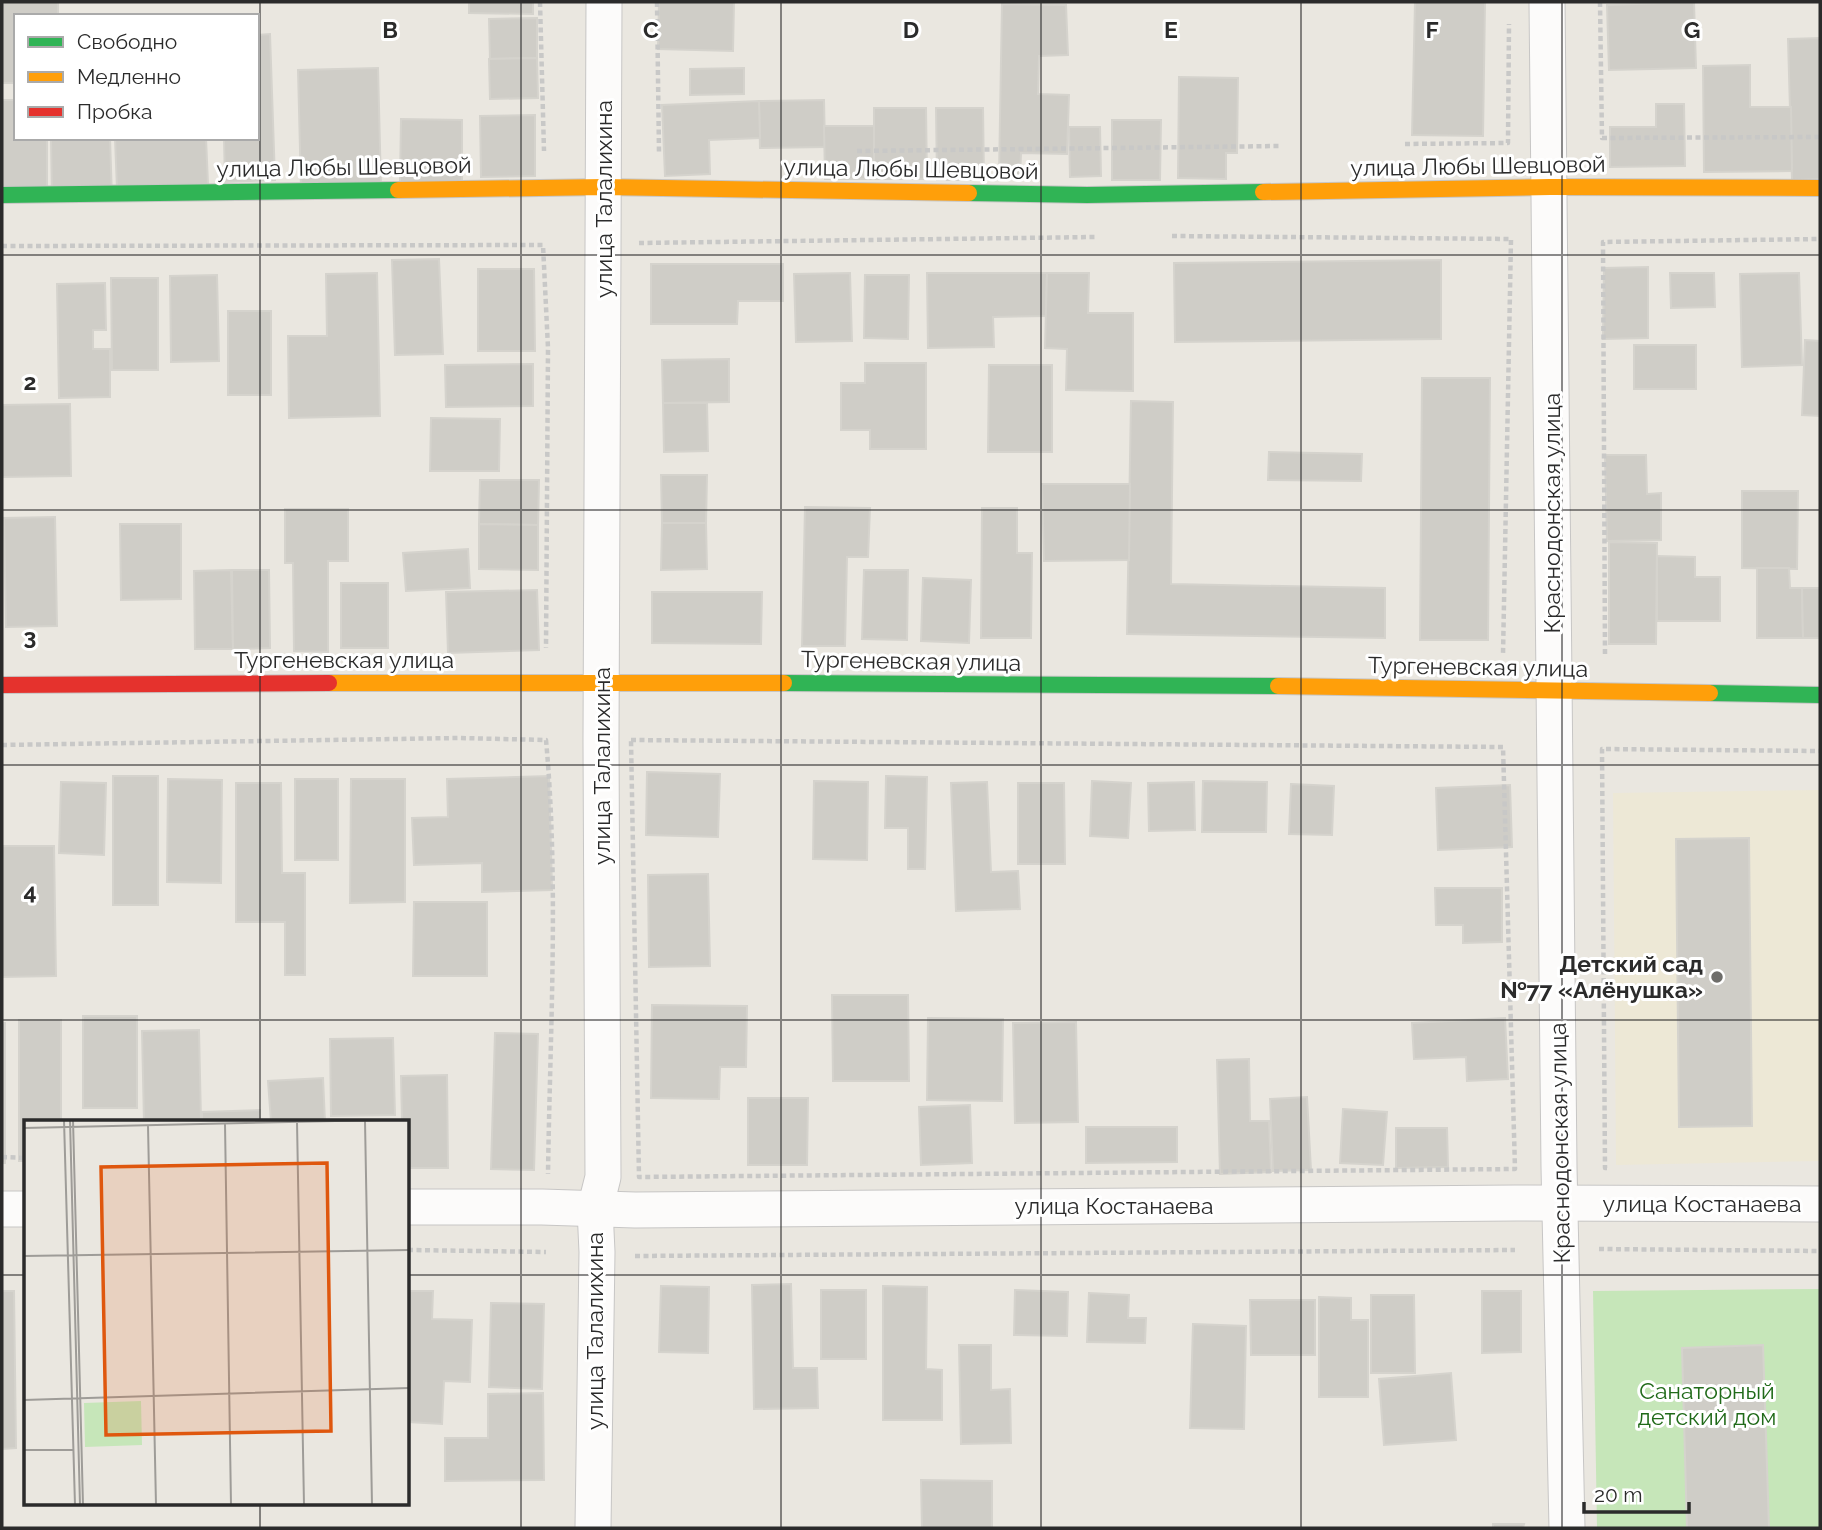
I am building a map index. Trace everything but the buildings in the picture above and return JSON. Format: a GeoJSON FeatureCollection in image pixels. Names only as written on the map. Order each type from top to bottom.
{"type":"FeatureCollection","features":[{"type":"Feature","properties":{"kind":"street","name":"улица Талалихина"},"geometry":{"type":"LineString","coordinates":[[593,1528],[597,1252],[595,1209],[603,1177],[601,681],[604,2]]}},
{"type":"Feature","properties":{"kind":"street","name":"Краснодонская улица"},"geometry":{"type":"LineString","coordinates":[[1546,2],[1559,1204],[1567,1528]]}},
{"type":"Feature","properties":{"kind":"street","name":"улица Любы Шевцовой"},"geometry":{"type":"LineString","coordinates":[[2,195],[604,187],[1087,195],[1550,187],[1820,188]]}},
{"type":"Feature","properties":{"kind":"street","name":"Тургеневская улица"},"geometry":{"type":"LineString","coordinates":[[2,685],[601,681],[1820,695]]}},
{"type":"Feature","properties":{"kind":"street","name":"улица Костанаева"},"geometry":{"type":"LineString","coordinates":[[410,1208],[1820,1204]]}},
{"type":"Feature","properties":{"kind":"street"},"geometry":{"type":"LineString","coordinates":[[2,1209],[24,1209]]}},
{"type":"Feature","properties":{"kind":"path"},"geometry":{"type":"LineString","coordinates":[[540,2],[544,153]]}},
{"type":"Feature","properties":{"kind":"path"},"geometry":{"type":"LineString","coordinates":[[657,2],[659,153]]}},
{"type":"Feature","properties":{"kind":"path"},"geometry":{"type":"LineString","coordinates":[[1601,2],[1602,138],[1820,137]]}},
{"type":"Feature","properties":{"kind":"path"},"geometry":{"type":"LineString","coordinates":[[1405,144],[1508,143],[1509,15]]}},
{"type":"Feature","properties":{"kind":"path"},"geometry":{"type":"LineString","coordinates":[[852,151],[1280,146]]}},
{"type":"Feature","properties":{"kind":"path"},"geometry":{"type":"LineString","coordinates":[[649,153],[673,153]]}},
{"type":"Feature","properties":{"kind":"path"},"geometry":{"type":"LineString","coordinates":[[1172,236],[1511,239],[1503,656]]}},
{"type":"Feature","properties":{"kind":"path"},"geometry":{"type":"LineString","coordinates":[[629,243],[1095,237]]}},
{"type":"Feature","properties":{"kind":"path"},"geometry":{"type":"LineString","coordinates":[[1605,663],[1603,242],[1820,239]]}},
{"type":"Feature","properties":{"kind":"path"},"geometry":{"type":"LineString","coordinates":[[2,246],[544,245],[548,348],[546,657]]}},
{"type":"Feature","properties":{"kind":"path"},"geometry":{"type":"LineString","coordinates":[[2,746],[459,738],[546,740],[552,890],[548,1179]]}},
{"type":"Feature","properties":{"kind":"path"},"geometry":{"type":"LineString","coordinates":[[631,740],[1503,747],[1515,1169]]}},
{"type":"Feature","properties":{"kind":"path"},"geometry":{"type":"LineString","coordinates":[[1605,1168],[1602,749],[1820,751]]}},
{"type":"Feature","properties":{"kind":"path"},"geometry":{"type":"LineString","coordinates":[[2,1157],[24,1158]]}},
{"type":"Feature","properties":{"kind":"path"},"geometry":{"type":"LineString","coordinates":[[635,1256],[1515,1250]]}},
{"type":"Feature","properties":{"kind":"path"},"geometry":{"type":"LineString","coordinates":[[1599,1250],[1820,1251]]}},
{"type":"Feature","properties":{"kind":"path"},"geometry":{"type":"LineString","coordinates":[[410,1251],[546,1252]]}},
{"type":"Feature","properties":{"kind":"shaded area","name":"Детский сад №77 «Алёнушка»"},"geometry":{"type":"Polygon","coordinates":[[[1820,790],[1820,1161],[1616,1165],[1613,793],[1820,790]]]}},
{"type":"Feature","properties":{"kind":"green space","name":"Санаторный детский дом"},"geometry":{"type":"Polygon","coordinates":[[[1820,1289],[1820,1528],[1597,1528],[1593,1291],[1820,1289]]]}},
{"type":"Feature","properties":{"kind":"traffic: fast"},"geometry":{"type":"LineString","coordinates":[[2,195],[398,190]]}},
{"type":"Feature","properties":{"kind":"traffic: fast"},"geometry":{"type":"LineString","coordinates":[[969,193],[1087,195],[1263,192]]}},
{"type":"Feature","properties":{"kind":"traffic: fast"},"geometry":{"type":"LineString","coordinates":[[784,683],[1278,686]]}},
{"type":"Feature","properties":{"kind":"traffic: fast"},"geometry":{"type":"LineString","coordinates":[[1710,693],[1820,695]]}},
{"type":"Feature","properties":{"kind":"traffic: slow"},"geometry":{"type":"LineString","coordinates":[[398,190],[604,187],[969,193]]}},
{"type":"Feature","properties":{"kind":"traffic: slow"},"geometry":{"type":"LineString","coordinates":[[1263,192],[1550,187],[1820,188]]}},
{"type":"Feature","properties":{"kind":"traffic: slow"},"geometry":{"type":"LineString","coordinates":[[329,683],[784,683]]}},
{"type":"Feature","properties":{"kind":"traffic: slow"},"geometry":{"type":"LineString","coordinates":[[1278,686],[1710,693]]}},
{"type":"Feature","properties":{"kind":"traffic: jam"},"geometry":{"type":"LineString","coordinates":[[2,685],[329,683]]}},
{"type":"Feature","properties":{"kind":"place","name":"Детский сад №77 «Алёнушка»"},"geometry":{"type":"Point","coordinates":[1717,977]}}]}
